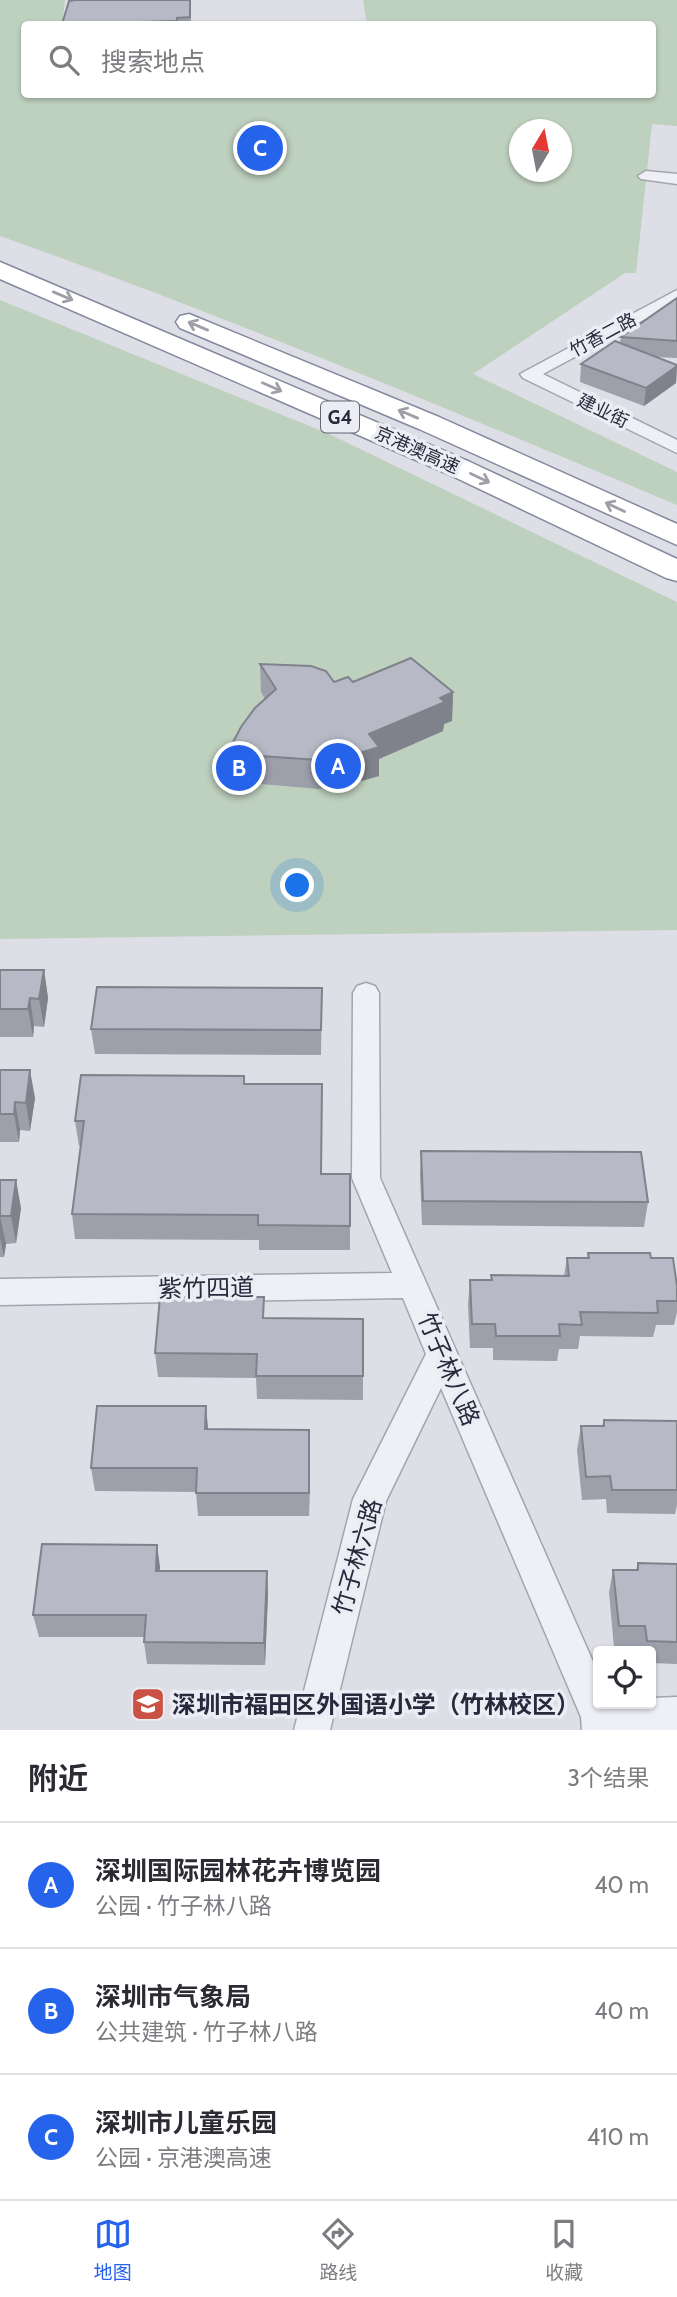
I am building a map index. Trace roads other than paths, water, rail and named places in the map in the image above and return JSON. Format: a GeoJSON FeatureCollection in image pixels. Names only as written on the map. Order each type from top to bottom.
{"type":"FeatureCollection","features":[{"type":"Feature","properties":{"kind":"highway"},"geometry":{"type":"LineString","coordinates":[[0,247],[128,297]]}},
{"type":"Feature","properties":{"kind":"highway","name":"京港澳高速"},"geometry":{"type":"LineString","coordinates":[[0,270],[459,468],[677,571]]}},
{"type":"Feature","properties":{"kind":"highway","name":"京港澳高速"},"geometry":{"type":"LineString","coordinates":[[167,313],[429,423],[677,536]]}},
{"type":"Feature","properties":{"kind":"street"},"geometry":{"type":"LineString","coordinates":[[646,176],[677,178]]}},
{"type":"Feature","properties":{"kind":"street","name":"竹香二路"},"geometry":{"type":"LineString","coordinates":[[529,374],[677,295]]}},
{"type":"Feature","properties":{"kind":"street","name":"建业街"},"geometry":{"type":"LineString","coordinates":[[529,374],[677,447]]}},
{"type":"Feature","properties":{"kind":"street","name":"竹子林八路"},"geometry":{"type":"LineString","coordinates":[[366,993],[366,1178],[599,1724]]}},
{"type":"Feature","properties":{"kind":"street","name":"紫竹四道"},"geometry":{"type":"LineString","coordinates":[[0,1292],[412,1285]]}},
{"type":"Feature","properties":{"kind":"street","name":"竹子林六路"},"geometry":{"type":"LineString","coordinates":[[312,1730],[370,1499],[443,1354]]}},
{"type":"Feature","properties":{"kind":"street"},"geometry":{"type":"LineString","coordinates":[[599,1724],[677,1716]]}},
{"type":"Feature","properties":{"kind":"place","name":"深圳市儿童乐园"},"geometry":{"type":"Point","coordinates":[260,148]}},
{"type":"Feature","properties":{"kind":"place","name":"深圳国际园林花卉博览园"},"geometry":{"type":"Point","coordinates":[338,766]}},
{"type":"Feature","properties":{"kind":"place","name":"深圳市气象局"},"geometry":{"type":"Point","coordinates":[239,768]}},
{"type":"Feature","properties":{"kind":"place","name":"深圳市福田区外国语小学（竹林校区）"},"geometry":{"type":"Point","coordinates":[148,1704]}}]}
